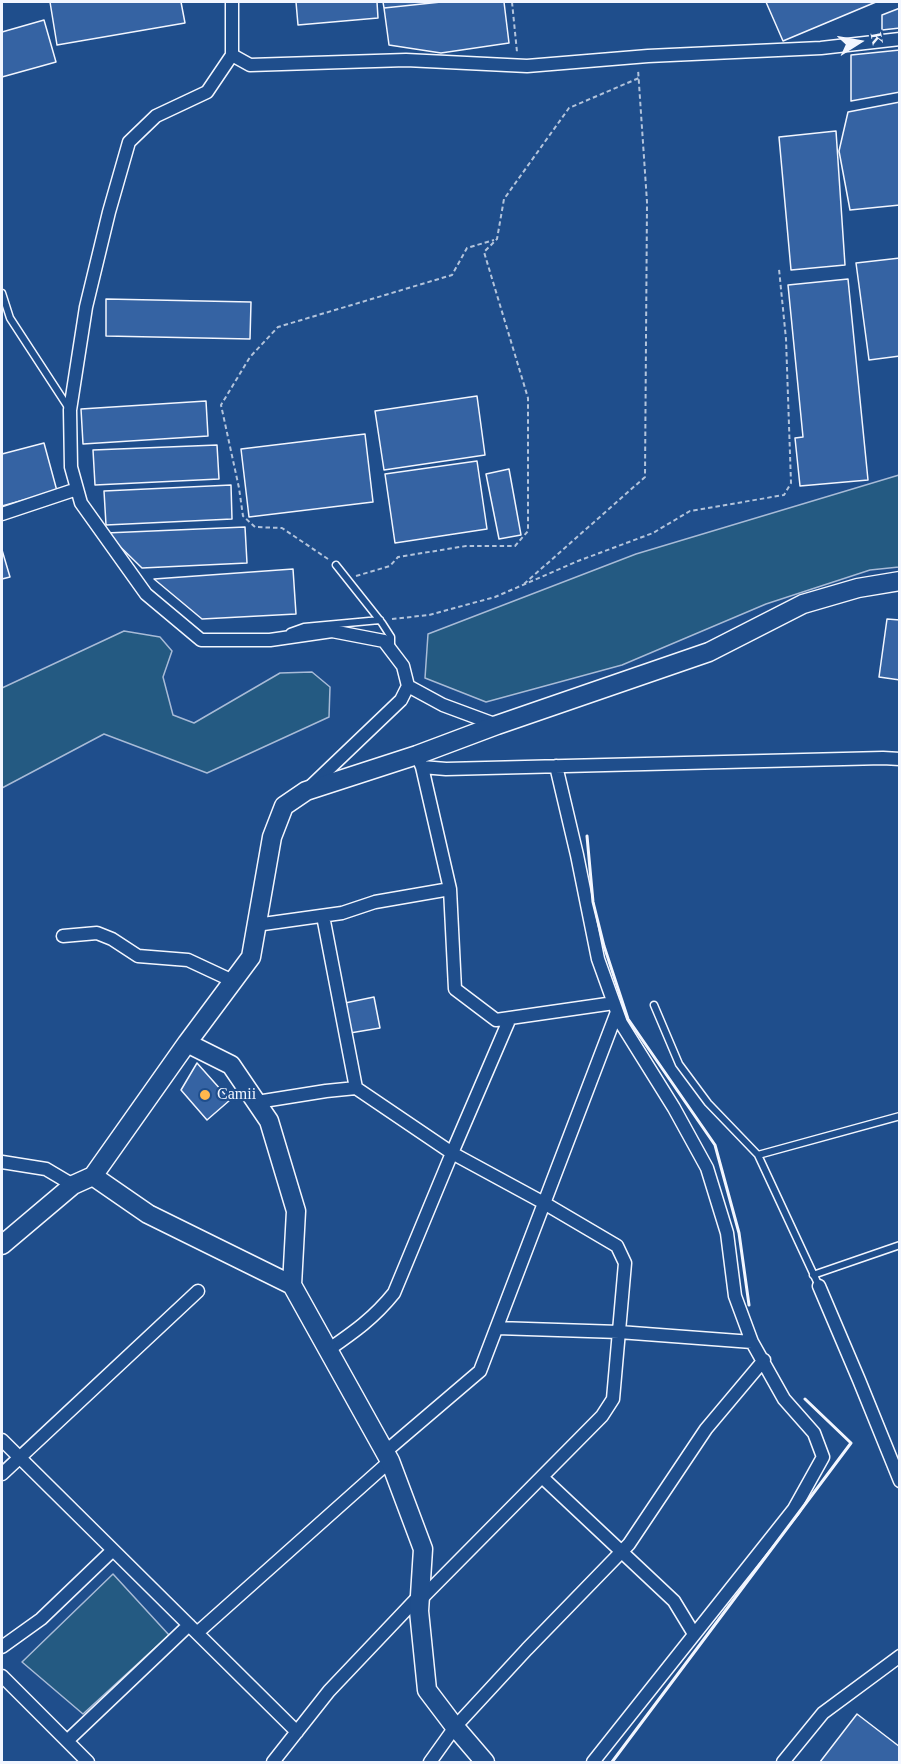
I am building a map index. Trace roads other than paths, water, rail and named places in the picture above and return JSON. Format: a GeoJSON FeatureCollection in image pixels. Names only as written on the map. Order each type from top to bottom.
{"type":"FeatureCollection","features":[{"type":"Feature","properties":{"kind":"street"},"geometry":{"type":"LineString","coordinates":[[2,1245],[74,1185],[93,1176],[251,957],[272,837],[284,806],[306,791],[401,700],[408,686],[403,666],[384,641],[332,631],[270,640],[201,640],[146,594],[81,503],[71,466],[70,410],[86,307],[129,142],[156,116],[207,92],[232,55],[234,18],[232,2]]}},
{"type":"Feature","properties":{"kind":"street"},"geometry":{"type":"LineString","coordinates":[[232,55],[250,65],[406,60],[518,66],[638,57],[821,48],[900,39]]}},
{"type":"Feature","properties":{"kind":"street"},"geometry":{"type":"LineString","coordinates":[[2,514],[77,489]]}},
{"type":"Feature","properties":{"kind":"street"},"geometry":{"type":"LineString","coordinates":[[306,791],[419,761],[497,725],[709,652],[803,604],[858,588],[900,581]]}},
{"type":"Feature","properties":{"kind":"street"},"geometry":{"type":"LineString","coordinates":[[408,686],[443,705],[497,725]]}},
{"type":"Feature","properties":{"kind":"street"},"geometry":{"type":"LineString","coordinates":[[419,761],[446,768],[900,759]]}},
{"type":"Feature","properties":{"kind":"street"},"geometry":{"type":"LineString","coordinates":[[419,761],[450,889],[455,989],[496,1020],[616,1008]]}},
{"type":"Feature","properties":{"kind":"street"},"geometry":{"type":"LineString","coordinates":[[556,766],[598,959],[621,1023],[674,1108],[707,1168],[726,1233],[735,1296],[752,1342],[784,1399],[814,1433],[823,1457],[794,1509],[593,1762]]}},
{"type":"Feature","properties":{"kind":"street"},"geometry":{"type":"LineString","coordinates":[[256,925],[342,913],[375,902],[450,889]]}},
{"type":"Feature","properties":{"kind":"street"},"geometry":{"type":"LineString","coordinates":[[322,916],[356,1088]]}},
{"type":"Feature","properties":{"kind":"street"},"geometry":{"type":"LineString","coordinates":[[63,936],[97,933],[112,939],[138,956],[188,960],[233,981]]}},
{"type":"Feature","properties":{"kind":"street"},"geometry":{"type":"LineString","coordinates":[[67,1741],[388,1456],[480,1371],[616,1008]]}},
{"type":"Feature","properties":{"kind":"street"},"geometry":{"type":"LineString","coordinates":[[328,1350],[362,1327],[394,1293],[510,1018]]}},
{"type":"Feature","properties":{"kind":"street"},"geometry":{"type":"LineString","coordinates":[[187,1043],[231,1065],[269,1121],[296,1211],[292,1285],[388,1456],[423,1549],[419,1611],[427,1690],[454,1727],[485,1762]]}},
{"type":"Feature","properties":{"kind":"street"},"geometry":{"type":"LineString","coordinates":[[257,1102],[356,1088],[452,1153],[617,1246],[625,1263],[613,1399],[602,1416],[329,1691],[273,1762]]}},
{"type":"Feature","properties":{"kind":"street"},"geometry":{"type":"LineString","coordinates":[[2,1162],[46,1169],[74,1185]]}},
{"type":"Feature","properties":{"kind":"street"},"geometry":{"type":"LineString","coordinates":[[93,1176],[148,1214],[292,1285]]}},
{"type":"Feature","properties":{"kind":"street"},"geometry":{"type":"LineString","coordinates":[[816,1280],[860,1380],[900,1481]]}},
{"type":"Feature","properties":{"kind":"street"},"geometry":{"type":"LineString","coordinates":[[2,1474],[198,1291]]}},
{"type":"Feature","properties":{"kind":"street"},"geometry":{"type":"LineString","coordinates":[[496,1328],[619,1332],[752,1342]]}},
{"type":"Feature","properties":{"kind":"street"},"geometry":{"type":"LineString","coordinates":[[430,1762],[454,1727],[629,1544],[706,1429],[764,1360]]}},
{"type":"Feature","properties":{"kind":"street"},"geometry":{"type":"LineString","coordinates":[[2,1440],[297,1732]]}},
{"type":"Feature","properties":{"kind":"street"},"geometry":{"type":"LineString","coordinates":[[542,1477],[674,1601],[694,1635]]}},
{"type":"Feature","properties":{"kind":"street"},"geometry":{"type":"LineString","coordinates":[[2,1647],[41,1619],[113,1550]]}},
{"type":"Feature","properties":{"kind":"street"},"geometry":{"type":"LineString","coordinates":[[783,1762],[823,1713],[900,1656]]}},
{"type":"Feature","properties":{"kind":"street"},"geometry":{"type":"LineString","coordinates":[[2,1676],[88,1762]]}},
{"type":"Feature","properties":{"kind":"lane"},"geometry":{"type":"LineString","coordinates":[[2,293],[10,318],[70,410]]}},
{"type":"Feature","properties":{"kind":"lane"},"geometry":{"type":"LineString","coordinates":[[336,565],[380,620],[391,637],[391,650]]}},
{"type":"Feature","properties":{"kind":"lane"},"geometry":{"type":"LineString","coordinates":[[270,640],[304,627],[380,620]]}},
{"type":"Feature","properties":{"kind":"lane"},"geometry":{"type":"LineString","coordinates":[[654,1005],[679,1064],[708,1103],[758,1155],[816,1280],[900,1245]]}},
{"type":"Feature","properties":{"kind":"lane"},"geometry":{"type":"LineString","coordinates":[[758,1155],[900,1116]]}},
{"type":"Feature","properties":{"kind":"place","name":"Camii"},"geometry":{"type":"Point","coordinates":[205,1095]}}]}
